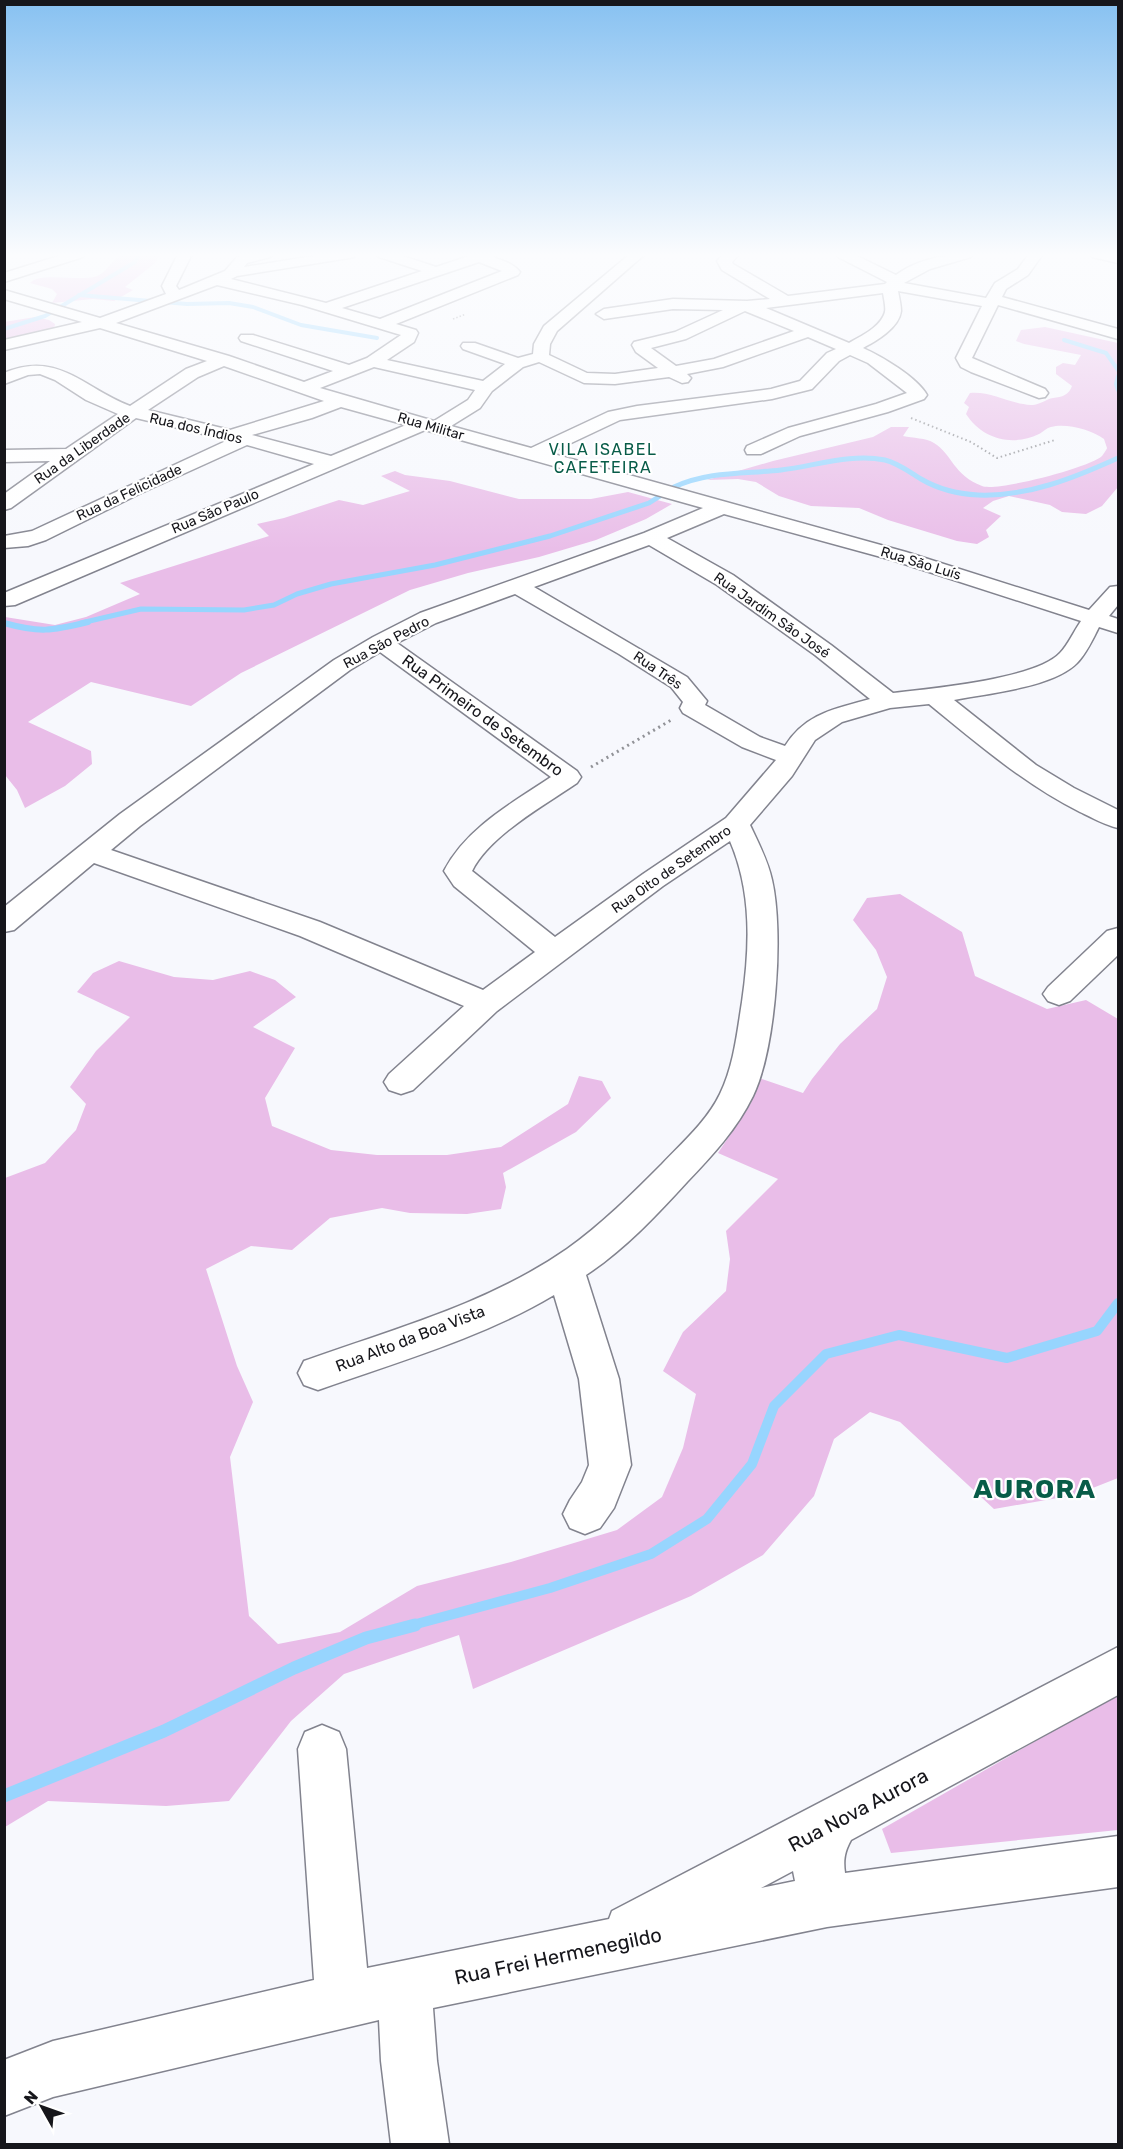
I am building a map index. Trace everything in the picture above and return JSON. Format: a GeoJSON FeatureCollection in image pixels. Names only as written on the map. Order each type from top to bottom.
{"type":"FeatureCollection","features":[{"type":"Feature","properties":{"kind":"street","name":"Rua Militar"},"geometry":{"type":"LineString","coordinates":[[204,354],[340,401],[722,507]]}},
{"type":"Feature","properties":{"kind":"street"},"geometry":{"type":"LineString","coordinates":[[297,354],[349,371]]}},
{"type":"Feature","properties":{"kind":"street"},"geometry":{"type":"LineString","coordinates":[[305,388],[373,362],[385,354]]}},
{"type":"Feature","properties":{"kind":"street"},"geometry":{"type":"LineString","coordinates":[[492,354],[517,363],[541,357],[584,378],[615,379],[717,363],[743,354]]}},
{"type":"Feature","properties":{"kind":"street"},"geometry":{"type":"LineString","coordinates":[[650,354],[711,402]]}},
{"type":"Feature","properties":{"kind":"street"},"geometry":{"type":"LineString","coordinates":[[534,454],[614,416],[793,390],[806,385],[822,367],[840,354]]}},
{"type":"Feature","properties":{"kind":"street"},"geometry":{"type":"LineString","coordinates":[[754,450],[779,437],[913,399],[918,395],[916,391],[874,359],[863,354]]}},
{"type":"Feature","properties":{"kind":"street"},"geometry":{"type":"LineString","coordinates":[[966,354],[964,358],[967,363],[1039,393]]}},
{"type":"Feature","properties":{"kind":"street","name":"Rua da Liberdade"},"geometry":{"type":"LineString","coordinates":[[4,504],[131,412],[192,373],[223,360]]}},
{"type":"Feature","properties":{"kind":"street"},"geometry":{"type":"LineString","coordinates":[[373,362],[486,387]]}},
{"type":"Feature","properties":{"kind":"street","name":"Rua São Paulo"},"geometry":{"type":"LineString","coordinates":[[8,600],[330,462],[430,426],[474,404],[486,387],[517,363]]}},
{"type":"Feature","properties":{"kind":"street","name":"Rua dos Índios"},"geometry":{"type":"LineString","coordinates":[[4,378],[34,368],[60,376],[92,396],[131,412],[238,437],[330,462]]}},
{"type":"Feature","properties":{"kind":"street"},"geometry":{"type":"LineString","coordinates":[[793,390],[846,418]]}},
{"type":"Feature","properties":{"kind":"street","name":"Rua da Felicidade"},"geometry":{"type":"LineString","coordinates":[[9,542],[34,537],[238,437],[340,401]]}},
{"type":"Feature","properties":{"kind":"street"},"geometry":{"type":"LineString","coordinates":[[4,456],[70,455]]}},
{"type":"Feature","properties":{"kind":"street"},"geometry":{"type":"LineString","coordinates":[[4,486],[29,486]]}},
{"type":"Feature","properties":{"kind":"street","name":"Rua São Pedro"},"geometry":{"type":"LineString","coordinates":[[4,922],[38,896],[77,875],[90,852],[342,665],[381,642],[428,618],[484,597],[519,587],[651,537],[722,507]]}},
{"type":"Feature","properties":{"kind":"street","name":"Rua São Luís"},"geometry":{"type":"LineString","coordinates":[[722,507],[899,556],[1106,622]]}},
{"type":"Feature","properties":{"kind":"street","name":"Rua Jardim São José"},"geometry":{"type":"LineString","coordinates":[[651,537],[743,593],[823,650],[888,701]]}},
{"type":"Feature","properties":{"kind":"street","name":"Rua Três"},"geometry":{"type":"LineString","coordinates":[[519,587],[627,649],[679,682],[695,701],[692,708]]}},
{"type":"Feature","properties":{"kind":"street","name":"Rua Oito de Setembro"},"geometry":{"type":"LineString","coordinates":[[401,1082],[486,1003],[554,952],[736,824],[783,770],[805,735],[833,717],[888,701],[934,696],[1029,678],[1053,669],[1069,658],[1106,622],[1119,592]]}},
{"type":"Feature","properties":{"kind":"street","name":"Rua Primeiro de Setembro"},"geometry":{"type":"LineString","coordinates":[[381,642],[568,777],[490,833],[460,863],[458,871],[464,880],[554,952]]}},
{"type":"Feature","properties":{"kind":"street"},"geometry":{"type":"LineString","coordinates":[[934,696],[1027,771],[1065,794],[1119,820]]}},
{"type":"Feature","properties":{"kind":"street"},"geometry":{"type":"LineString","coordinates":[[692,708],[751,742],[792,757]]}},
{"type":"Feature","properties":{"kind":"street","name":"Rua Alto da Boa Vista"},"geometry":{"type":"LineString","coordinates":[[318,1372],[447,1327],[525,1292],[566,1270],[656,1193],[700,1146],[723,1117],[741,1086],[750,1053],[760,988],[762,947],[758,880],[736,824]]}},
{"type":"Feature","properties":{"kind":"street"},"geometry":{"type":"LineString","coordinates":[[90,852],[310,929],[486,1003]]}},
{"type":"Feature","properties":{"kind":"street"},"geometry":{"type":"LineString","coordinates":[[77,875],[150,874]]}},
{"type":"Feature","properties":{"kind":"street"},"geometry":{"type":"LineString","coordinates":[[1059,994],[1119,938]]}},
{"type":"Feature","properties":{"kind":"street"},"geometry":{"type":"LineString","coordinates":[[566,1270],[599,1378],[610,1465],[599,1494],[585,1514]]}},
{"type":"Feature","properties":{"kind":"street","name":"Rua Nova Aurora"},"geometry":{"type":"LineString","coordinates":[[597,1948],[1119,1670]]}},
{"type":"Feature","properties":{"kind":"street"},"geometry":{"type":"LineString","coordinates":[[322,1749],[343,2000]]}},
{"type":"Feature","properties":{"kind":"street"},"geometry":{"type":"LineString","coordinates":[[827,1901],[818,1873],[817,1854],[833,1823]]}},
{"type":"Feature","properties":{"kind":"street","name":"Rua Frei Hermenegildo"},"geometry":{"type":"LineString","coordinates":[[4,2088],[52,2070],[343,2000],[827,1901],[1119,1862]]}},
{"type":"Feature","properties":{"kind":"street"},"geometry":{"type":"LineString","coordinates":[[405,1988],[409,2061],[420,2145]]}},
{"type":"Feature","properties":{"kind":"path"},"geometry":{"type":"LineString","coordinates":[[882,408],[955,434],[997,458],[1055,440]]}},
{"type":"Feature","properties":{"kind":"path","name":"Rua Três"},"geometry":{"type":"LineString","coordinates":[[568,777],[602,763],[692,708]]}},
{"type":"Feature","properties":{"kind":"shaded area"},"geometry":{"type":"Polygon","coordinates":[[[1077,354],[1118,354],[1118,487],[1102,506],[1086,514],[1062,512],[1050,505],[1009,496],[993,501],[983,508],[1001,516],[986,530],[989,537],[977,544],[957,541],[888,520],[859,508],[811,506],[779,496],[756,482],[738,479],[707,480],[773,461],[873,437],[891,427],[909,427],[903,436],[931,441],[945,453],[959,471],[982,486],[991,487],[1024,482],[1081,466],[1102,456],[1107,448],[1104,439],[1086,430],[1057,426],[1029,438],[1008,440],[998,438],[980,430],[973,423],[966,414],[969,407],[964,403],[970,393],[1034,405],[1062,396],[1069,392],[1072,386],[1056,374],[1056,367],[1063,363],[1075,365],[1081,355],[1077,354]]]}},
{"type":"Feature","properties":{"kind":"shaded area"},"geometry":{"type":"Polygon","coordinates":[[[395,471],[405,475],[450,481],[519,499],[591,499],[628,492],[672,504],[646,519],[596,540],[410,590],[241,673],[191,706],[91,682],[28,722],[91,751],[92,764],[65,786],[25,808],[17,790],[5,775],[5,617],[55,625],[86,617],[140,594],[120,583],[269,536],[257,524],[284,518],[339,500],[363,505],[410,491],[381,476],[395,471]]]}},
{"type":"Feature","properties":{"kind":"shaded area"},"geometry":{"type":"Polygon","coordinates":[[[900,894],[962,932],[975,976],[1047,1009],[1086,1000],[1118,1019],[1118,1478],[1075,1495],[994,1509],[900,1422],[870,1412],[834,1439],[814,1496],[763,1555],[691,1596],[473,1689],[459,1635],[344,1674],[291,1721],[229,1801],[166,1806],[48,1801],[5,1827],[5,1178],[45,1163],[76,1130],[86,1104],[70,1087],[96,1051],[130,1017],[77,992],[93,973],[119,961],[174,977],[213,980],[250,971],[275,980],[296,997],[253,1027],[295,1048],[265,1098],[272,1126],[331,1150],[377,1155],[447,1155],[501,1147],[568,1104],[579,1076],[602,1081],[611,1098],[576,1132],[503,1173],[506,1187],[501,1209],[467,1214],[410,1213],[382,1208],[330,1218],[292,1250],[251,1246],[206,1269],[237,1366],[253,1402],[230,1457],[249,1616],[278,1644],[340,1632],[417,1586],[511,1562],[617,1530],[662,1497],[683,1448],[696,1394],[663,1371],[683,1332],[726,1291],[730,1259],[726,1231],[778,1179],[718,1153],[751,1103],[756,1077],[803,1093],[840,1044],[877,1009],[887,977],[876,950],[853,920],[867,898],[900,894]]]}},
{"type":"Feature","properties":{"kind":"shaded area"},"geometry":{"type":"Polygon","coordinates":[[[1118,1694],[1118,1830],[891,1853],[882,1829],[1118,1694]]]}},
{"type":"Feature","properties":{"kind":"waterway"},"geometry":{"type":"LineString","coordinates":[[1107,354],[1118,370]]}},
{"type":"Feature","properties":{"kind":"waterway"},"geometry":{"type":"LineString","coordinates":[[1118,376],[1116,384],[1118,390]]}},
{"type":"Feature","properties":{"kind":"waterway"},"geometry":{"type":"LineString","coordinates":[[674,487],[713,476],[781,470],[846,459],[872,458],[895,464],[934,486],[971,494],[996,495],[1050,485],[1118,458]]}},
{"type":"Feature","properties":{"kind":"waterway"},"geometry":{"type":"LineString","coordinates":[[81,623],[141,609],[244,610],[274,605],[297,594],[331,584],[435,565],[550,536],[649,503],[660,496]]}},
{"type":"Feature","properties":{"kind":"waterway"},"geometry":{"type":"LineString","coordinates":[[4,623],[46,630],[88,622]]}},
{"type":"Feature","properties":{"kind":"waterway"},"geometry":{"type":"LineString","coordinates":[[409,1626],[550,1588],[651,1554],[707,1519],[752,1464],[774,1406],[826,1354],[899,1335],[1007,1358],[1097,1331],[1118,1303]]}},
{"type":"Feature","properties":{"kind":"waterway"},"geometry":{"type":"LineString","coordinates":[[4,1796],[164,1731],[294,1668],[366,1638],[415,1625]]}},
{"type":"Feature","properties":{"kind":"district","name":"VILA ISABEL CAFETEIRA"},"geometry":{"type":"Point","coordinates":[603,458]}},
{"type":"Feature","properties":{"kind":"district","name":"AURORA"},"geometry":{"type":"Point","coordinates":[1035,1489]}}]}
